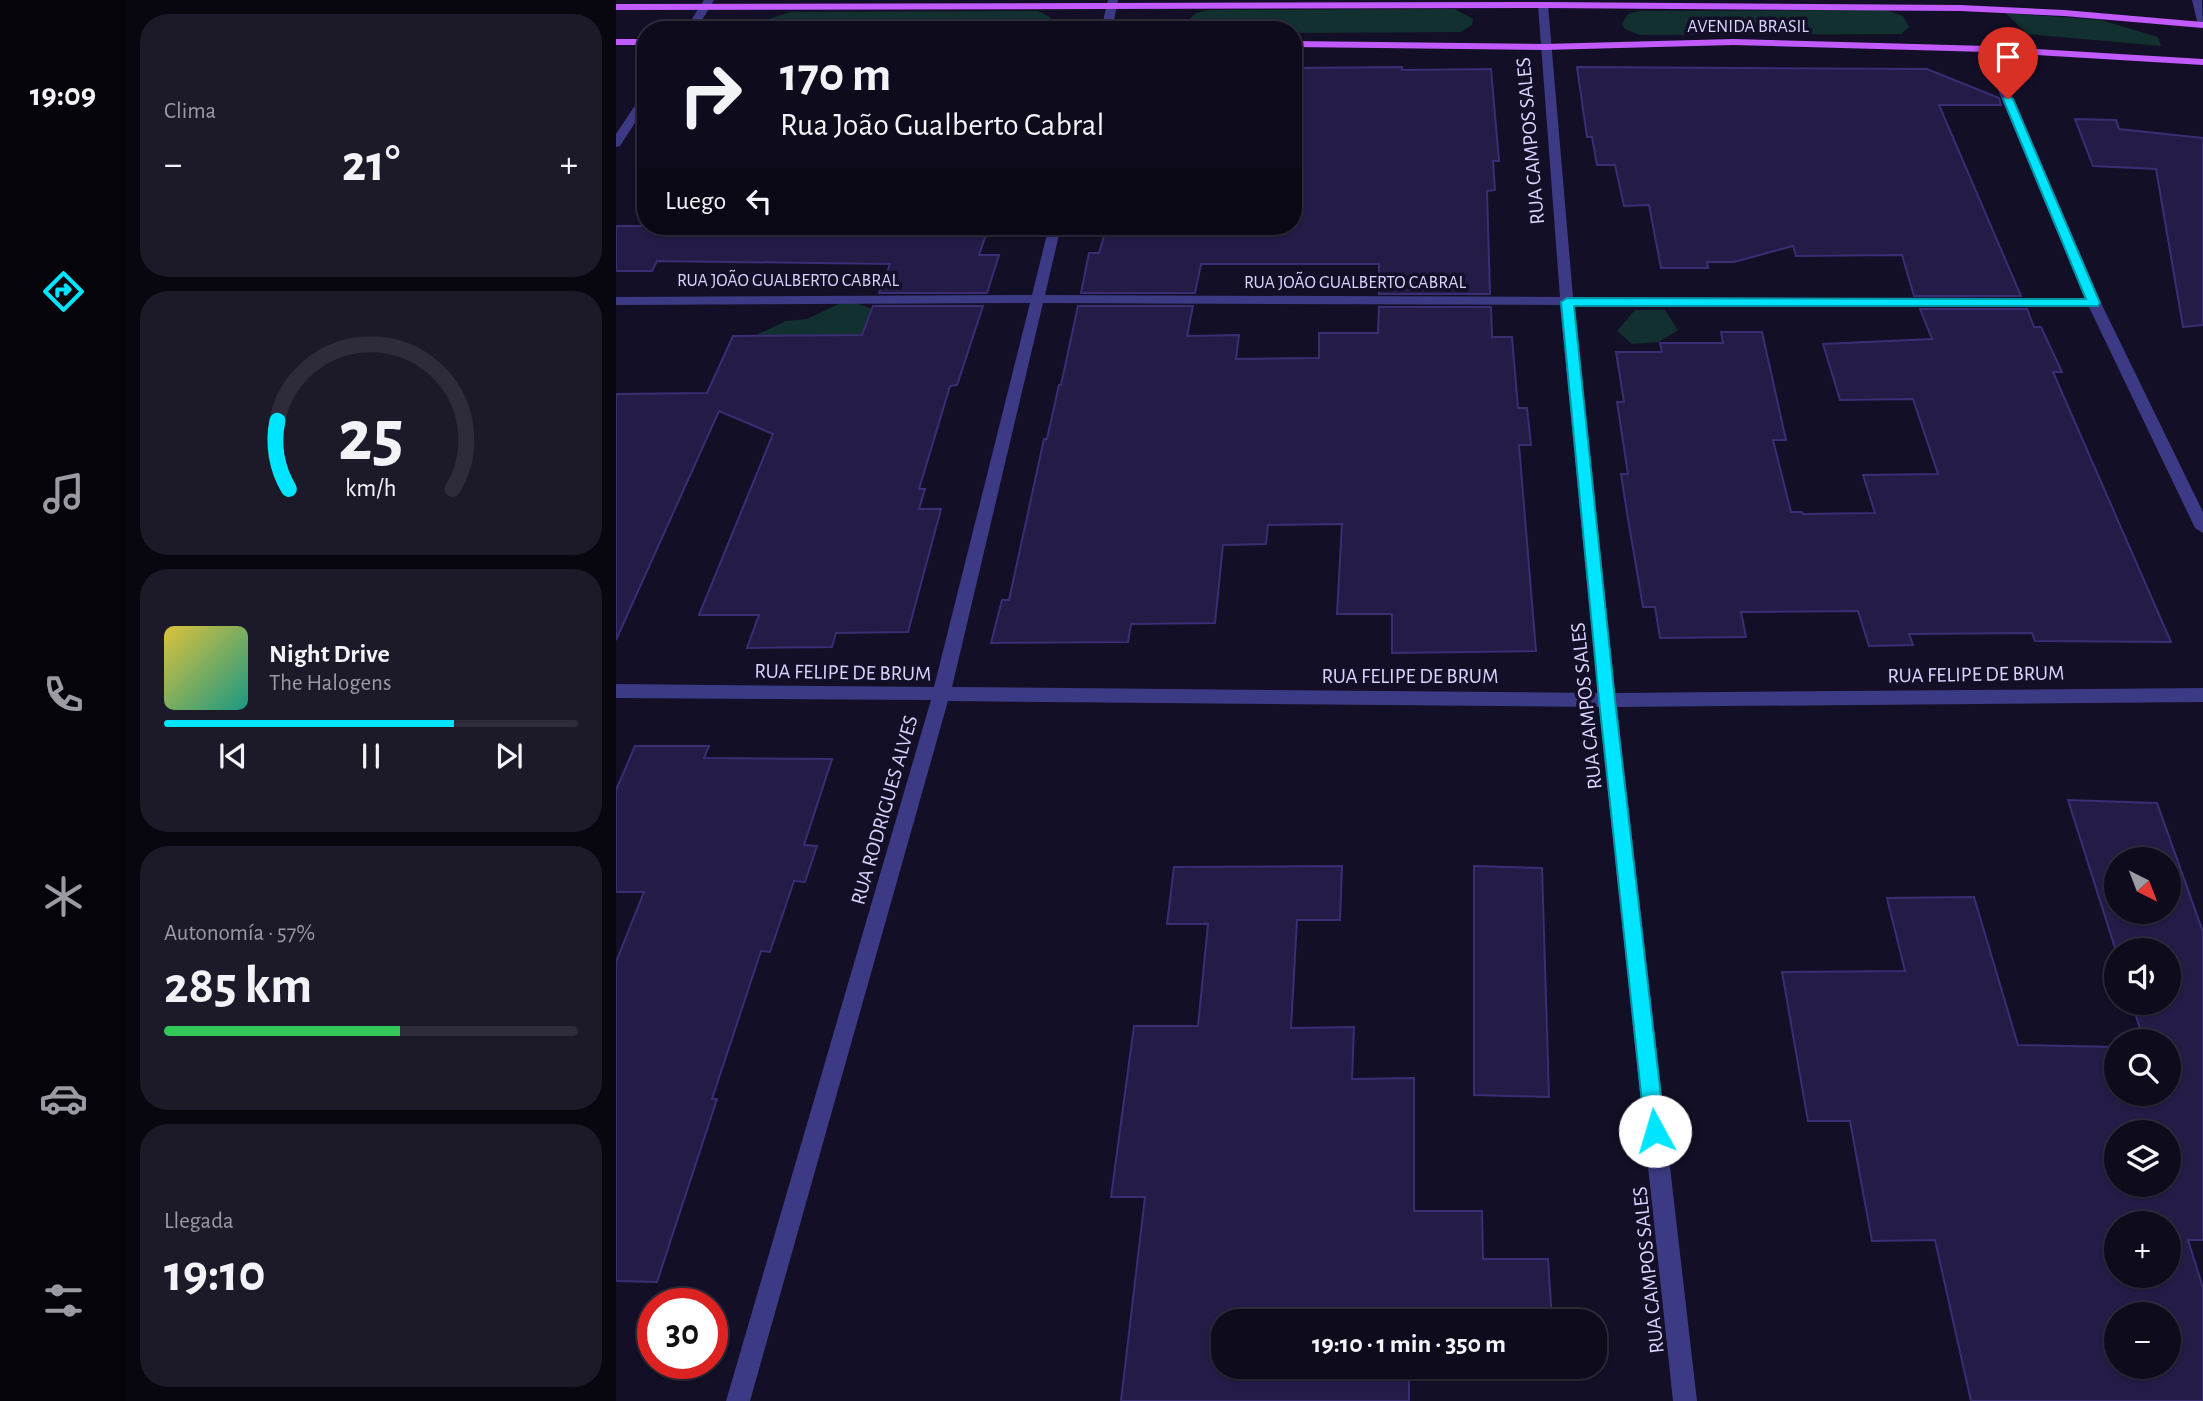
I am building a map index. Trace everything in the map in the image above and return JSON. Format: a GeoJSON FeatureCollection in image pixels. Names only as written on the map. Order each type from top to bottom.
{"type":"FeatureCollection","features":[{"type":"Feature","properties":{"kind":"main road","name":"AVENIDA BRASIL"},"geometry":{"type":"LineString","coordinates":[[616,7],[707,3],[1489,2],[1543,5],[1960,8],[2064,13],[2203,25]]}},
{"type":"Feature","properties":{"kind":"main road"},"geometry":{"type":"LineString","coordinates":[[616,42],[637,42]]}},
{"type":"Feature","properties":{"kind":"main road","name":"AVENIDA BRASIL"},"geometry":{"type":"LineString","coordinates":[[1302,44],[1544,47],[1733,42],[1987,48],[2203,62]]}},
{"type":"Feature","properties":{"kind":"street"},"geometry":{"type":"LineString","coordinates":[[2197,0],[2203,25]]}},
{"type":"Feature","properties":{"kind":"street"},"geometry":{"type":"LineString","coordinates":[[696,21],[707,3]]}},
{"type":"Feature","properties":{"kind":"street","name":"RUA CAMPOS SALES"},"geometry":{"type":"LineString","coordinates":[[1543,5],[1544,47],[1567,302],[1607,700],[1685,1401]]}},
{"type":"Feature","properties":{"kind":"street"},"geometry":{"type":"LineString","coordinates":[[1987,48],[2094,303],[2203,528]]}},
{"type":"Feature","properties":{"kind":"street"},"geometry":{"type":"LineString","coordinates":[[616,143],[637,111]]}},
{"type":"Feature","properties":{"kind":"street","name":"RUA RODRIGUES ALVES"},"geometry":{"type":"LineString","coordinates":[[738,1401],[941,696],[1053,235]]}},
{"type":"Feature","properties":{"kind":"street","name":"RUA JOÃO GUALBERTO CABRAL"},"geometry":{"type":"LineString","coordinates":[[616,301],[1036,299],[2094,303]]}},
{"type":"Feature","properties":{"kind":"street","name":"RUA FELIPE DE BRUM"},"geometry":{"type":"LineString","coordinates":[[616,691],[1607,700],[2203,695]]}},
{"type":"Feature","properties":{"kind":"green space"},"geometry":{"type":"Polygon","coordinates":[[[1455,9],[1473,19],[1472,25],[1461,32],[1302,33],[1302,21],[1188,21],[1196,13],[1208,10],[1455,9]]]}},
{"type":"Feature","properties":{"kind":"green space"},"geometry":{"type":"Polygon","coordinates":[[[1886,10],[1903,16],[1909,27],[1901,34],[1640,35],[1625,29],[1622,24],[1628,14],[1639,11],[1886,10]]]}},
{"type":"Feature","properties":{"kind":"green space"},"geometry":{"type":"Polygon","coordinates":[[[1038,11],[1050,17],[1051,21],[766,21],[790,12],[1038,11]]]}},
{"type":"Feature","properties":{"kind":"green space"},"geometry":{"type":"Polygon","coordinates":[[[2006,13],[2101,20],[2158,37],[2161,46],[2027,34],[2006,13]]]}},
{"type":"Feature","properties":{"kind":"green space"},"geometry":{"type":"Polygon","coordinates":[[[847,300],[876,310],[870,340],[764,355],[758,334],[786,321],[807,319],[847,300]]]}},
{"type":"Feature","properties":{"kind":"green space"},"geometry":{"type":"Polygon","coordinates":[[[1635,310],[1665,310],[1678,330],[1659,342],[1632,344],[1617,331],[1635,310]]]}},
{"type":"Feature","properties":{"kind":"building"},"geometry":{"type":"Polygon","coordinates":[[[1577,67],[1927,69],[1999,98],[2001,105],[1939,105],[2021,296],[1914,296],[1902,255],[1796,256],[1793,246],[1734,262],[1707,262],[1708,268],[1661,268],[1649,205],[1624,206],[1615,165],[1597,165],[1592,137],[1587,137],[1577,67]]]}},
{"type":"Feature","properties":{"kind":"building"},"geometry":{"type":"Polygon","coordinates":[[[1302,68],[1491,69],[1499,161],[1493,161],[1495,190],[1487,191],[1490,294],[1379,294],[1379,264],[1201,264],[1195,293],[1081,293],[1089,253],[1099,253],[1104,235],[1302,235],[1302,68]]]}},
{"type":"Feature","properties":{"kind":"building"},"geometry":{"type":"Polygon","coordinates":[[[2075,119],[2116,120],[2119,129],[2203,138],[2203,325],[2183,327],[2156,169],[2093,166],[2075,119]]]}},
{"type":"Feature","properties":{"kind":"building"},"geometry":{"type":"Polygon","coordinates":[[[616,226],[637,226],[637,235],[986,235],[979,255],[999,255],[987,293],[879,293],[890,264],[657,261],[652,271],[616,271],[616,226]]]}},
{"type":"Feature","properties":{"kind":"building"},"geometry":{"type":"Polygon","coordinates":[[[873,306],[983,306],[957,385],[950,386],[919,489],[925,489],[919,509],[941,509],[908,632],[836,633],[832,647],[747,648],[759,615],[699,615],[773,434],[719,411],[616,640],[616,394],[707,393],[733,336],[862,335],[873,306]]]}},
{"type":"Feature","properties":{"kind":"building"},"geometry":{"type":"Polygon","coordinates":[[[1078,306],[1193,306],[1187,336],[1239,335],[1236,359],[1319,358],[1319,333],[1378,333],[1379,307],[1491,307],[1492,337],[1512,337],[1518,408],[1527,408],[1531,445],[1519,445],[1536,651],[1392,653],[1392,614],[1337,614],[1342,524],[1268,525],[1266,544],[1223,545],[1215,623],[1131,624],[1128,642],[991,643],[1002,600],[1009,600],[1044,439],[1047,439],[1061,385],[1078,306]]]}},
{"type":"Feature","properties":{"kind":"building"},"geometry":{"type":"Polygon","coordinates":[[[1920,309],[2027,309],[2034,327],[2041,327],[2062,372],[2053,372],[2171,642],[2035,641],[2032,633],[1909,634],[1913,645],[1869,646],[1858,611],[1741,612],[1746,637],[1660,638],[1655,607],[1643,607],[1621,474],[1628,474],[1617,402],[1624,402],[1616,352],[1662,352],[1660,343],[1723,343],[1721,332],[1762,332],[1786,440],[1773,440],[1791,512],[1875,513],[1863,475],[1938,474],[1913,399],[1840,400],[1823,344],[1932,339],[1920,309]]]}},
{"type":"Feature","properties":{"kind":"building"},"geometry":{"type":"Polygon","coordinates":[[[635,746],[709,746],[704,758],[832,759],[804,845],[817,846],[805,882],[794,881],[770,952],[761,951],[712,1099],[717,1099],[657,1282],[616,1281],[616,962],[644,892],[616,892],[616,790],[635,746]]]}},
{"type":"Feature","properties":{"kind":"building"},"geometry":{"type":"Polygon","coordinates":[[[2068,800],[2157,803],[2173,847],[2104,847],[2104,913],[2068,800]]]}},
{"type":"Feature","properties":{"kind":"building"},"geometry":{"type":"Polygon","coordinates":[[[1342,866],[1340,920],[1297,920],[1291,1028],[1354,1027],[1352,1079],[1414,1078],[1414,1211],[1482,1211],[1483,1259],[1548,1259],[1551,1309],[1211,1309],[1211,1379],[1409,1379],[1409,1401],[1121,1401],[1145,1197],[1111,1197],[1134,1026],[1198,1026],[1208,924],[1167,924],[1174,867],[1342,866]]]}},
{"type":"Feature","properties":{"kind":"building"},"geometry":{"type":"Polygon","coordinates":[[[1474,866],[1542,868],[1549,1097],[1474,1095],[1474,866]]]}},
{"type":"Feature","properties":{"kind":"building"},"geometry":{"type":"Polygon","coordinates":[[[2181,870],[2203,932],[2203,1240],[2188,1240],[2203,1288],[2203,1401],[1971,1401],[1935,1240],[1872,1241],[1850,1121],[1808,1121],[1782,972],[1905,971],[1887,898],[1974,897],[2018,1045],[2104,1047],[2104,1106],[2181,1106],[2181,1029],[2140,1029],[2136,1015],[2181,1015],[2181,938],[2112,938],[2107,924],[2181,924],[2181,870]]]}},
{"type":"Feature","properties":{"kind":"route"},"geometry":{"type":"LineString","coordinates":[[1655,1131],[1607,700],[1567,302],[2094,303],[2008,99]]}}]}
